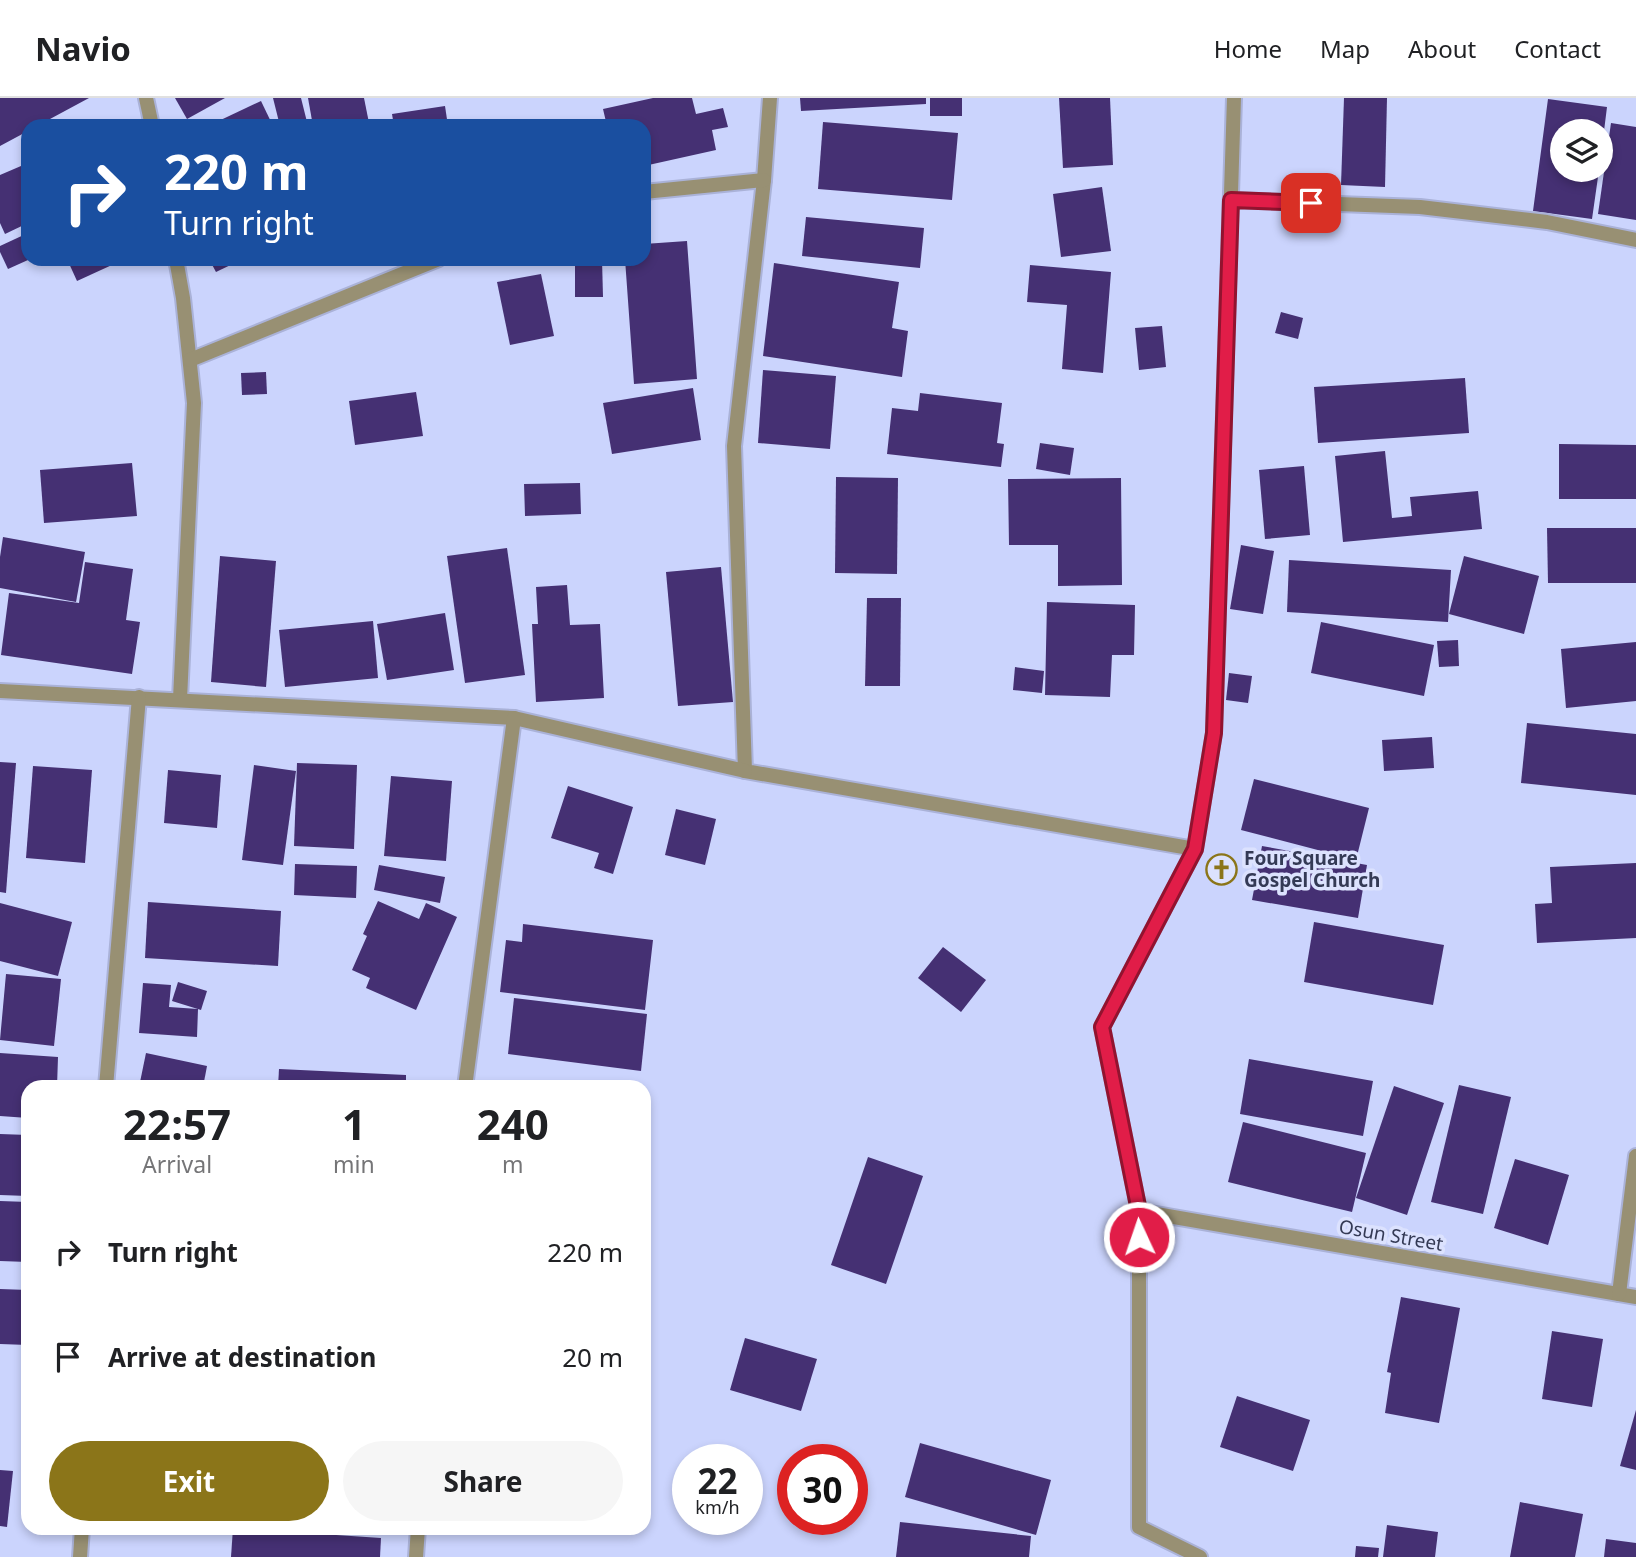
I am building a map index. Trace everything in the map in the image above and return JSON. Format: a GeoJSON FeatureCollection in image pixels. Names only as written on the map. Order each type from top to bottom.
{"type":"FeatureCollection","features":[{"type":"Feature","properties":{"kind":"street"},"geometry":{"type":"LineString","coordinates":[[146,98],[150,119]]}},
{"type":"Feature","properties":{"kind":"street"},"geometry":{"type":"LineString","coordinates":[[745,771],[734,446],[764,180],[770,98]]}},
{"type":"Feature","properties":{"kind":"street"},"geometry":{"type":"LineString","coordinates":[[1200,1557],[1139,1527],[1139,1211],[1102,1027],[1195,849],[1214,733],[1234,98]]}},
{"type":"Feature","properties":{"kind":"street"},"geometry":{"type":"LineString","coordinates":[[651,190],[764,180]]}},
{"type":"Feature","properties":{"kind":"street"},"geometry":{"type":"LineString","coordinates":[[1231,200],[1420,207],[1547,222],[1636,240]]}},
{"type":"Feature","properties":{"kind":"street"},"geometry":{"type":"LineString","coordinates":[[177,266],[194,403],[180,699]]}},
{"type":"Feature","properties":{"kind":"street"},"geometry":{"type":"LineString","coordinates":[[190,360],[422,266]]}},
{"type":"Feature","properties":{"kind":"street"},"geometry":{"type":"LineString","coordinates":[[0,691],[514,718],[745,771],[1195,849]]}},
{"type":"Feature","properties":{"kind":"street"},"geometry":{"type":"LineString","coordinates":[[107,1080],[139,697]]}},
{"type":"Feature","properties":{"kind":"street"},"geometry":{"type":"LineString","coordinates":[[466,1080],[514,718]]}},
{"type":"Feature","properties":{"kind":"street"},"geometry":{"type":"LineString","coordinates":[[1619,1294],[1636,1156]]}},
{"type":"Feature","properties":{"kind":"street","name":"Osun Street"},"geometry":{"type":"LineString","coordinates":[[1139,1211],[1636,1297]]}},
{"type":"Feature","properties":{"kind":"street"},"geometry":{"type":"LineString","coordinates":[[80,1557],[82,1535]]}},
{"type":"Feature","properties":{"kind":"street"},"geometry":{"type":"LineString","coordinates":[[416,1557],[418,1535]]}},
{"type":"Feature","properties":{"kind":"building"},"geometry":{"type":"Polygon","coordinates":[[[0,98],[89,98],[50,119],[21,119],[21,135],[0,146],[0,98]]]}},
{"type":"Feature","properties":{"kind":"building"},"geometry":{"type":"Polygon","coordinates":[[[175,98],[225,98],[187,119],[175,98]]]}},
{"type":"Feature","properties":{"kind":"building"},"geometry":{"type":"Polygon","coordinates":[[[273,98],[301,98],[306,119],[278,119],[273,98]]]}},
{"type":"Feature","properties":{"kind":"building"},"geometry":{"type":"Polygon","coordinates":[[[308,98],[364,98],[368,119],[312,119],[308,98]]]}},
{"type":"Feature","properties":{"kind":"building"},"geometry":{"type":"Polygon","coordinates":[[[653,98],[692,98],[696,114],[723,108],[728,127],[712,130],[716,150],[651,164],[651,119],[605,119],[603,109],[653,98]]]}},
{"type":"Feature","properties":{"kind":"building"},"geometry":{"type":"Polygon","coordinates":[[[800,98],[926,98],[926,104],[801,111],[800,98]]]}},
{"type":"Feature","properties":{"kind":"building"},"geometry":{"type":"Polygon","coordinates":[[[930,98],[962,98],[962,116],[930,116],[930,98]]]}},
{"type":"Feature","properties":{"kind":"building"},"geometry":{"type":"Polygon","coordinates":[[[1059,98],[1110,98],[1113,165],[1063,168],[1059,98]]]}},
{"type":"Feature","properties":{"kind":"building"},"geometry":{"type":"Polygon","coordinates":[[[1344,98],[1387,98],[1385,187],[1341,185],[1344,98]]]}},
{"type":"Feature","properties":{"kind":"building"},"geometry":{"type":"Polygon","coordinates":[[[1548,99],[1607,107],[1606,119],[1550,119],[1550,182],[1597,182],[1592,219],[1533,211],[1548,99]]]}},
{"type":"Feature","properties":{"kind":"building"},"geometry":{"type":"Polygon","coordinates":[[[261,101],[270,119],[223,119],[261,101]]]}},
{"type":"Feature","properties":{"kind":"building"},"geometry":{"type":"Polygon","coordinates":[[[445,106],[447,119],[393,119],[392,114],[445,106]]]}},
{"type":"Feature","properties":{"kind":"building"},"geometry":{"type":"Polygon","coordinates":[[[823,122],[958,133],[952,200],[818,189],[823,122]]]}},
{"type":"Feature","properties":{"kind":"building"},"geometry":{"type":"Polygon","coordinates":[[[1613,123],[1636,127],[1636,220],[1598,214],[1603,182],[1613,182],[1613,123]]]}},
{"type":"Feature","properties":{"kind":"building"},"geometry":{"type":"Polygon","coordinates":[[[21,166],[21,226],[5,234],[0,223],[0,175],[21,166]]]}},
{"type":"Feature","properties":{"kind":"building"},"geometry":{"type":"Polygon","coordinates":[[[1102,187],[1111,251],[1061,257],[1053,194],[1102,187]]]}},
{"type":"Feature","properties":{"kind":"building"},"geometry":{"type":"Polygon","coordinates":[[[806,217],[924,228],[920,268],[802,256],[806,217]]]}},
{"type":"Feature","properties":{"kind":"building"},"geometry":{"type":"Polygon","coordinates":[[[21,236],[21,263],[8,269],[0,246],[21,236]]]}},
{"type":"Feature","properties":{"kind":"building"},"geometry":{"type":"Polygon","coordinates":[[[687,241],[697,379],[634,384],[626,266],[651,266],[651,244],[687,241]]]}},
{"type":"Feature","properties":{"kind":"building"},"geometry":{"type":"Polygon","coordinates":[[[774,263],[899,282],[892,328],[908,331],[902,377],[763,356],[774,263]]]}},
{"type":"Feature","properties":{"kind":"building"},"geometry":{"type":"Polygon","coordinates":[[[1030,265],[1111,272],[1103,373],[1062,369],[1067,305],[1027,302],[1030,265]]]}},
{"type":"Feature","properties":{"kind":"building"},"geometry":{"type":"Polygon","coordinates":[[[70,266],[110,266],[77,281],[70,266]]]}},
{"type":"Feature","properties":{"kind":"building"},"geometry":{"type":"Polygon","coordinates":[[[213,266],[228,266],[216,272],[213,266]]]}},
{"type":"Feature","properties":{"kind":"building"},"geometry":{"type":"Polygon","coordinates":[[[575,266],[602,266],[603,297],[575,297],[575,266]]]}},
{"type":"Feature","properties":{"kind":"building"},"geometry":{"type":"Polygon","coordinates":[[[541,274],[554,336],[510,345],[497,282],[541,274]]]}},
{"type":"Feature","properties":{"kind":"building"},"geometry":{"type":"Polygon","coordinates":[[[1281,312],[1303,318],[1298,339],[1275,333],[1281,312]]]}},
{"type":"Feature","properties":{"kind":"building"},"geometry":{"type":"Polygon","coordinates":[[[1162,326],[1166,367],[1139,370],[1135,328],[1162,326]]]}},
{"type":"Feature","properties":{"kind":"building"},"geometry":{"type":"Polygon","coordinates":[[[763,370],[836,376],[830,449],[758,443],[763,370]]]}},
{"type":"Feature","properties":{"kind":"building"},"geometry":{"type":"Polygon","coordinates":[[[266,372],[267,394],[242,395],[241,373],[266,372]]]}},
{"type":"Feature","properties":{"kind":"building"},"geometry":{"type":"Polygon","coordinates":[[[1465,378],[1469,433],[1318,443],[1314,387],[1465,378]]]}},
{"type":"Feature","properties":{"kind":"building"},"geometry":{"type":"Polygon","coordinates":[[[693,388],[701,440],[612,454],[603,403],[693,388]]]}},
{"type":"Feature","properties":{"kind":"building"},"geometry":{"type":"Polygon","coordinates":[[[416,392],[423,436],[355,445],[349,401],[416,392]]]}},
{"type":"Feature","properties":{"kind":"building"},"geometry":{"type":"Polygon","coordinates":[[[920,393],[1002,403],[997,443],[1004,444],[1001,467],[887,454],[892,408],[918,411],[920,393]]]}},
{"type":"Feature","properties":{"kind":"building"},"geometry":{"type":"Polygon","coordinates":[[[1040,443],[1074,448],[1070,475],[1036,469],[1040,443]]]}},
{"type":"Feature","properties":{"kind":"building"},"geometry":{"type":"Polygon","coordinates":[[[1559,444],[1636,445],[1636,499],[1559,499],[1559,444]]]}},
{"type":"Feature","properties":{"kind":"building"},"geometry":{"type":"Polygon","coordinates":[[[1385,451],[1392,518],[1412,516],[1410,497],[1478,491],[1482,529],[1343,542],[1335,456],[1385,451]]]}},
{"type":"Feature","properties":{"kind":"building"},"geometry":{"type":"Polygon","coordinates":[[[132,463],[137,516],[44,523],[40,470],[132,463]]]}},
{"type":"Feature","properties":{"kind":"building"},"geometry":{"type":"Polygon","coordinates":[[[1304,466],[1310,535],[1265,539],[1259,470],[1304,466]]]}},
{"type":"Feature","properties":{"kind":"building"},"geometry":{"type":"Polygon","coordinates":[[[836,477],[898,478],[897,574],[835,573],[836,477]]]}},
{"type":"Feature","properties":{"kind":"building"},"geometry":{"type":"Polygon","coordinates":[[[1121,478],[1122,585],[1058,586],[1058,545],[1009,545],[1008,479],[1121,478]]]}},
{"type":"Feature","properties":{"kind":"building"},"geometry":{"type":"Polygon","coordinates":[[[580,483],[581,514],[525,516],[524,484],[580,483]]]}},
{"type":"Feature","properties":{"kind":"building"},"geometry":{"type":"Polygon","coordinates":[[[1547,528],[1636,528],[1636,583],[1548,583],[1547,528]]]}},
{"type":"Feature","properties":{"kind":"building"},"geometry":{"type":"Polygon","coordinates":[[[3,537],[85,552],[76,602],[0,588],[3,537]]]}},
{"type":"Feature","properties":{"kind":"building"},"geometry":{"type":"Polygon","coordinates":[[[1241,545],[1274,551],[1263,614],[1230,609],[1241,545]]]}},
{"type":"Feature","properties":{"kind":"building"},"geometry":{"type":"Polygon","coordinates":[[[507,548],[525,675],[465,683],[447,556],[507,548]]]}},
{"type":"Feature","properties":{"kind":"building"},"geometry":{"type":"Polygon","coordinates":[[[220,556],[276,561],[266,687],[211,682],[220,556]]]}},
{"type":"Feature","properties":{"kind":"building"},"geometry":{"type":"Polygon","coordinates":[[[1464,556],[1539,576],[1524,634],[1449,614],[1464,556]]]}},
{"type":"Feature","properties":{"kind":"building"},"geometry":{"type":"Polygon","coordinates":[[[1289,560],[1451,570],[1448,622],[1287,612],[1289,560]]]}},
{"type":"Feature","properties":{"kind":"building"},"geometry":{"type":"Polygon","coordinates":[[[85,562],[133,569],[126,620],[140,622],[132,674],[1,655],[9,593],[79,603],[85,562]]]}},
{"type":"Feature","properties":{"kind":"building"},"geometry":{"type":"Polygon","coordinates":[[[721,567],[733,702],[678,706],[666,572],[721,567]]]}},
{"type":"Feature","properties":{"kind":"building"},"geometry":{"type":"Polygon","coordinates":[[[567,585],[570,625],[600,624],[604,698],[536,702],[532,624],[538,624],[536,587],[567,585]]]}},
{"type":"Feature","properties":{"kind":"building"},"geometry":{"type":"Polygon","coordinates":[[[867,598],[901,598],[900,686],[865,686],[867,598]]]}},
{"type":"Feature","properties":{"kind":"building"},"geometry":{"type":"Polygon","coordinates":[[[1047,602],[1135,605],[1134,655],[1112,655],[1110,697],[1045,695],[1047,602]]]}},
{"type":"Feature","properties":{"kind":"building"},"geometry":{"type":"Polygon","coordinates":[[[445,613],[454,670],[387,680],[377,624],[445,613]]]}},
{"type":"Feature","properties":{"kind":"building"},"geometry":{"type":"Polygon","coordinates":[[[373,621],[378,678],[285,687],[279,630],[373,621]]]}},
{"type":"Feature","properties":{"kind":"building"},"geometry":{"type":"Polygon","coordinates":[[[1321,622],[1434,645],[1424,696],[1311,673],[1321,622]]]}},
{"type":"Feature","properties":{"kind":"building"},"geometry":{"type":"Polygon","coordinates":[[[1458,640],[1459,666],[1439,667],[1437,641],[1458,640]]]}},
{"type":"Feature","properties":{"kind":"building"},"geometry":{"type":"Polygon","coordinates":[[[1636,642],[1636,701],[1566,708],[1561,649],[1636,642]]]}},
{"type":"Feature","properties":{"kind":"building"},"geometry":{"type":"Polygon","coordinates":[[[1015,667],[1044,671],[1042,693],[1013,690],[1015,667]]]}},
{"type":"Feature","properties":{"kind":"building"},"geometry":{"type":"Polygon","coordinates":[[[1229,673],[1252,676],[1248,703],[1226,700],[1229,673]]]}},
{"type":"Feature","properties":{"kind":"building"},"geometry":{"type":"Polygon","coordinates":[[[1527,723],[1636,734],[1636,795],[1521,783],[1527,723]]]}},
{"type":"Feature","properties":{"kind":"building"},"geometry":{"type":"Polygon","coordinates":[[[1432,737],[1434,768],[1384,771],[1382,740],[1432,737]]]}},
{"type":"Feature","properties":{"kind":"building"},"geometry":{"type":"Polygon","coordinates":[[[0,762],[16,763],[6,893],[0,892],[0,762]]]}},
{"type":"Feature","properties":{"kind":"building"},"geometry":{"type":"Polygon","coordinates":[[[297,763],[357,765],[354,849],[294,846],[297,763]]]}},
{"type":"Feature","properties":{"kind":"building"},"geometry":{"type":"Polygon","coordinates":[[[254,765],[296,771],[283,865],[242,860],[254,765]]]}},
{"type":"Feature","properties":{"kind":"building"},"geometry":{"type":"Polygon","coordinates":[[[33,766],[92,770],[85,863],[26,858],[33,766]]]}},
{"type":"Feature","properties":{"kind":"building"},"geometry":{"type":"Polygon","coordinates":[[[168,770],[221,775],[217,828],[164,823],[168,770]]]}},
{"type":"Feature","properties":{"kind":"building"},"geometry":{"type":"Polygon","coordinates":[[[391,776],[452,781],[446,861],[384,856],[391,776]]]}},
{"type":"Feature","properties":{"kind":"building"},"geometry":{"type":"Polygon","coordinates":[[[1254,779],[1369,808],[1356,860],[1241,830],[1254,779]]]}},
{"type":"Feature","properties":{"kind":"building"},"geometry":{"type":"Polygon","coordinates":[[[568,786],[633,807],[613,874],[594,868],[599,853],[551,838],[568,786]]]}},
{"type":"Feature","properties":{"kind":"building"},"geometry":{"type":"Polygon","coordinates":[[[676,809],[716,819],[705,865],[665,855],[676,809]]]}},
{"type":"Feature","properties":{"kind":"building"},"geometry":{"type":"Polygon","coordinates":[[[1262,846],[1367,865],[1358,918],[1252,900],[1262,846]]]}},
{"type":"Feature","properties":{"kind":"building"},"geometry":{"type":"Polygon","coordinates":[[[1636,863],[1636,938],[1537,943],[1535,904],[1552,903],[1550,867],[1636,863]]]}},
{"type":"Feature","properties":{"kind":"building"},"geometry":{"type":"Polygon","coordinates":[[[295,864],[357,866],[356,898],[294,895],[295,864]]]}},
{"type":"Feature","properties":{"kind":"building"},"geometry":{"type":"Polygon","coordinates":[[[379,865],[445,877],[440,903],[374,890],[379,865]]]}},
{"type":"Feature","properties":{"kind":"building"},"geometry":{"type":"Polygon","coordinates":[[[378,901],[419,919],[426,903],[457,917],[416,1010],[366,988],[370,978],[352,970],[367,936],[363,934],[378,901]]]}},
{"type":"Feature","properties":{"kind":"building"},"geometry":{"type":"Polygon","coordinates":[[[148,902],[281,911],[278,966],[145,958],[148,902]]]}},
{"type":"Feature","properties":{"kind":"building"},"geometry":{"type":"Polygon","coordinates":[[[0,903],[72,922],[58,976],[0,961],[0,903]]]}},
{"type":"Feature","properties":{"kind":"building"},"geometry":{"type":"Polygon","coordinates":[[[1314,922],[1444,945],[1433,1005],[1304,982],[1314,922]]]}},
{"type":"Feature","properties":{"kind":"building"},"geometry":{"type":"Polygon","coordinates":[[[523,924],[653,940],[645,1010],[500,992],[506,940],[522,942],[523,924]]]}},
{"type":"Feature","properties":{"kind":"building"},"geometry":{"type":"Polygon","coordinates":[[[943,947],[986,980],[961,1012],[918,978],[943,947]]]}},
{"type":"Feature","properties":{"kind":"building"},"geometry":{"type":"Polygon","coordinates":[[[6,974],[61,979],[54,1046],[0,1040],[6,974]]]}},
{"type":"Feature","properties":{"kind":"building"},"geometry":{"type":"Polygon","coordinates":[[[178,982],[207,991],[201,1010],[172,1001],[178,982]]]}},
{"type":"Feature","properties":{"kind":"building"},"geometry":{"type":"Polygon","coordinates":[[[143,983],[171,985],[169,1007],[198,1009],[197,1037],[139,1033],[143,983]]]}},
{"type":"Feature","properties":{"kind":"building"},"geometry":{"type":"Polygon","coordinates":[[[514,998],[647,1014],[641,1071],[508,1054],[514,998]]]}},
{"type":"Feature","properties":{"kind":"building"},"geometry":{"type":"Polygon","coordinates":[[[0,1053],[58,1057],[57,1080],[21,1080],[21,1118],[0,1116],[0,1053]]]}},
{"type":"Feature","properties":{"kind":"building"},"geometry":{"type":"Polygon","coordinates":[[[146,1053],[207,1066],[204,1080],[140,1080],[146,1053]]]}},
{"type":"Feature","properties":{"kind":"building"},"geometry":{"type":"Polygon","coordinates":[[[1249,1059],[1373,1081],[1363,1136],[1240,1114],[1249,1059]]]}},
{"type":"Feature","properties":{"kind":"building"},"geometry":{"type":"Polygon","coordinates":[[[279,1069],[406,1075],[406,1080],[278,1080],[279,1069]]]}},
{"type":"Feature","properties":{"kind":"building"},"geometry":{"type":"Polygon","coordinates":[[[1459,1085],[1511,1097],[1483,1214],[1431,1202],[1459,1085]]]}},
{"type":"Feature","properties":{"kind":"building"},"geometry":{"type":"Polygon","coordinates":[[[1394,1086],[1444,1103],[1407,1215],[1356,1198],[1394,1086]]]}},
{"type":"Feature","properties":{"kind":"building"},"geometry":{"type":"Polygon","coordinates":[[[1243,1122],[1366,1153],[1352,1212],[1228,1182],[1243,1122]]]}},
{"type":"Feature","properties":{"kind":"building"},"geometry":{"type":"Polygon","coordinates":[[[0,1134],[21,1135],[21,1196],[0,1195],[0,1134]]]}},
{"type":"Feature","properties":{"kind":"building"},"geometry":{"type":"Polygon","coordinates":[[[868,1157],[923,1176],[886,1284],[831,1265],[868,1157]]]}},
{"type":"Feature","properties":{"kind":"building"},"geometry":{"type":"Polygon","coordinates":[[[1515,1159],[1569,1175],[1548,1245],[1494,1228],[1515,1159]]]}},
{"type":"Feature","properties":{"kind":"building"},"geometry":{"type":"Polygon","coordinates":[[[0,1201],[21,1202],[21,1262],[0,1261],[0,1201]]]}},
{"type":"Feature","properties":{"kind":"building"},"geometry":{"type":"Polygon","coordinates":[[[0,1289],[21,1290],[21,1345],[0,1344],[0,1289]]]}},
{"type":"Feature","properties":{"kind":"building"},"geometry":{"type":"Polygon","coordinates":[[[1401,1297],[1460,1308],[1439,1423],[1385,1413],[1391,1373],[1387,1372],[1401,1297]]]}},
{"type":"Feature","properties":{"kind":"building"},"geometry":{"type":"Polygon","coordinates":[[[1552,1331],[1603,1339],[1592,1407],[1542,1399],[1552,1331]]]}},
{"type":"Feature","properties":{"kind":"building"},"geometry":{"type":"Polygon","coordinates":[[[745,1338],[817,1359],[801,1411],[730,1390],[745,1338]]]}},
{"type":"Feature","properties":{"kind":"building"},"geometry":{"type":"Polygon","coordinates":[[[1237,1396],[1310,1420],[1293,1471],[1220,1447],[1237,1396]]]}},
{"type":"Feature","properties":{"kind":"building"},"geometry":{"type":"Polygon","coordinates":[[[1636,1410],[1636,1470],[1620,1466],[1636,1410]]]}},
{"type":"Feature","properties":{"kind":"building"},"geometry":{"type":"Polygon","coordinates":[[[920,1443],[1051,1480],[1036,1535],[905,1497],[920,1443]]]}},
{"type":"Feature","properties":{"kind":"building"},"geometry":{"type":"Polygon","coordinates":[[[0,1470],[13,1471],[7,1527],[0,1526],[0,1470]]]}},
{"type":"Feature","properties":{"kind":"building"},"geometry":{"type":"Polygon","coordinates":[[[1520,1502],[1583,1514],[1575,1557],[1510,1557],[1520,1502]]]}},
{"type":"Feature","properties":{"kind":"building"},"geometry":{"type":"Polygon","coordinates":[[[900,1522],[1031,1536],[1029,1557],[896,1557],[900,1522]]]}},
{"type":"Feature","properties":{"kind":"building"},"geometry":{"type":"Polygon","coordinates":[[[1387,1525],[1438,1532],[1435,1557],[1383,1557],[1387,1525]]]}},
{"type":"Feature","properties":{"kind":"building"},"geometry":{"type":"Polygon","coordinates":[[[233,1535],[337,1535],[381,1538],[380,1557],[231,1557],[233,1535]]]}},
{"type":"Feature","properties":{"kind":"building"},"geometry":{"type":"Polygon","coordinates":[[[1606,1539],[1636,1543],[1636,1557],[1604,1557],[1606,1539]]]}},
{"type":"Feature","properties":{"kind":"building"},"geometry":{"type":"Polygon","coordinates":[[[1356,1546],[1379,1548],[1378,1557],[1355,1557],[1356,1546]]]}},
{"type":"Feature","properties":{"kind":"place","name":"Four Square Gospel Church"},"geometry":{"type":"Point","coordinates":[1221,869]}},
{"type":"Feature","properties":{"kind":"route"},"geometry":{"type":"LineString","coordinates":[[1139,1237],[1139,1211],[1102,1027],[1195,849],[1214,733],[1231,200],[1311,203]]}}]}
